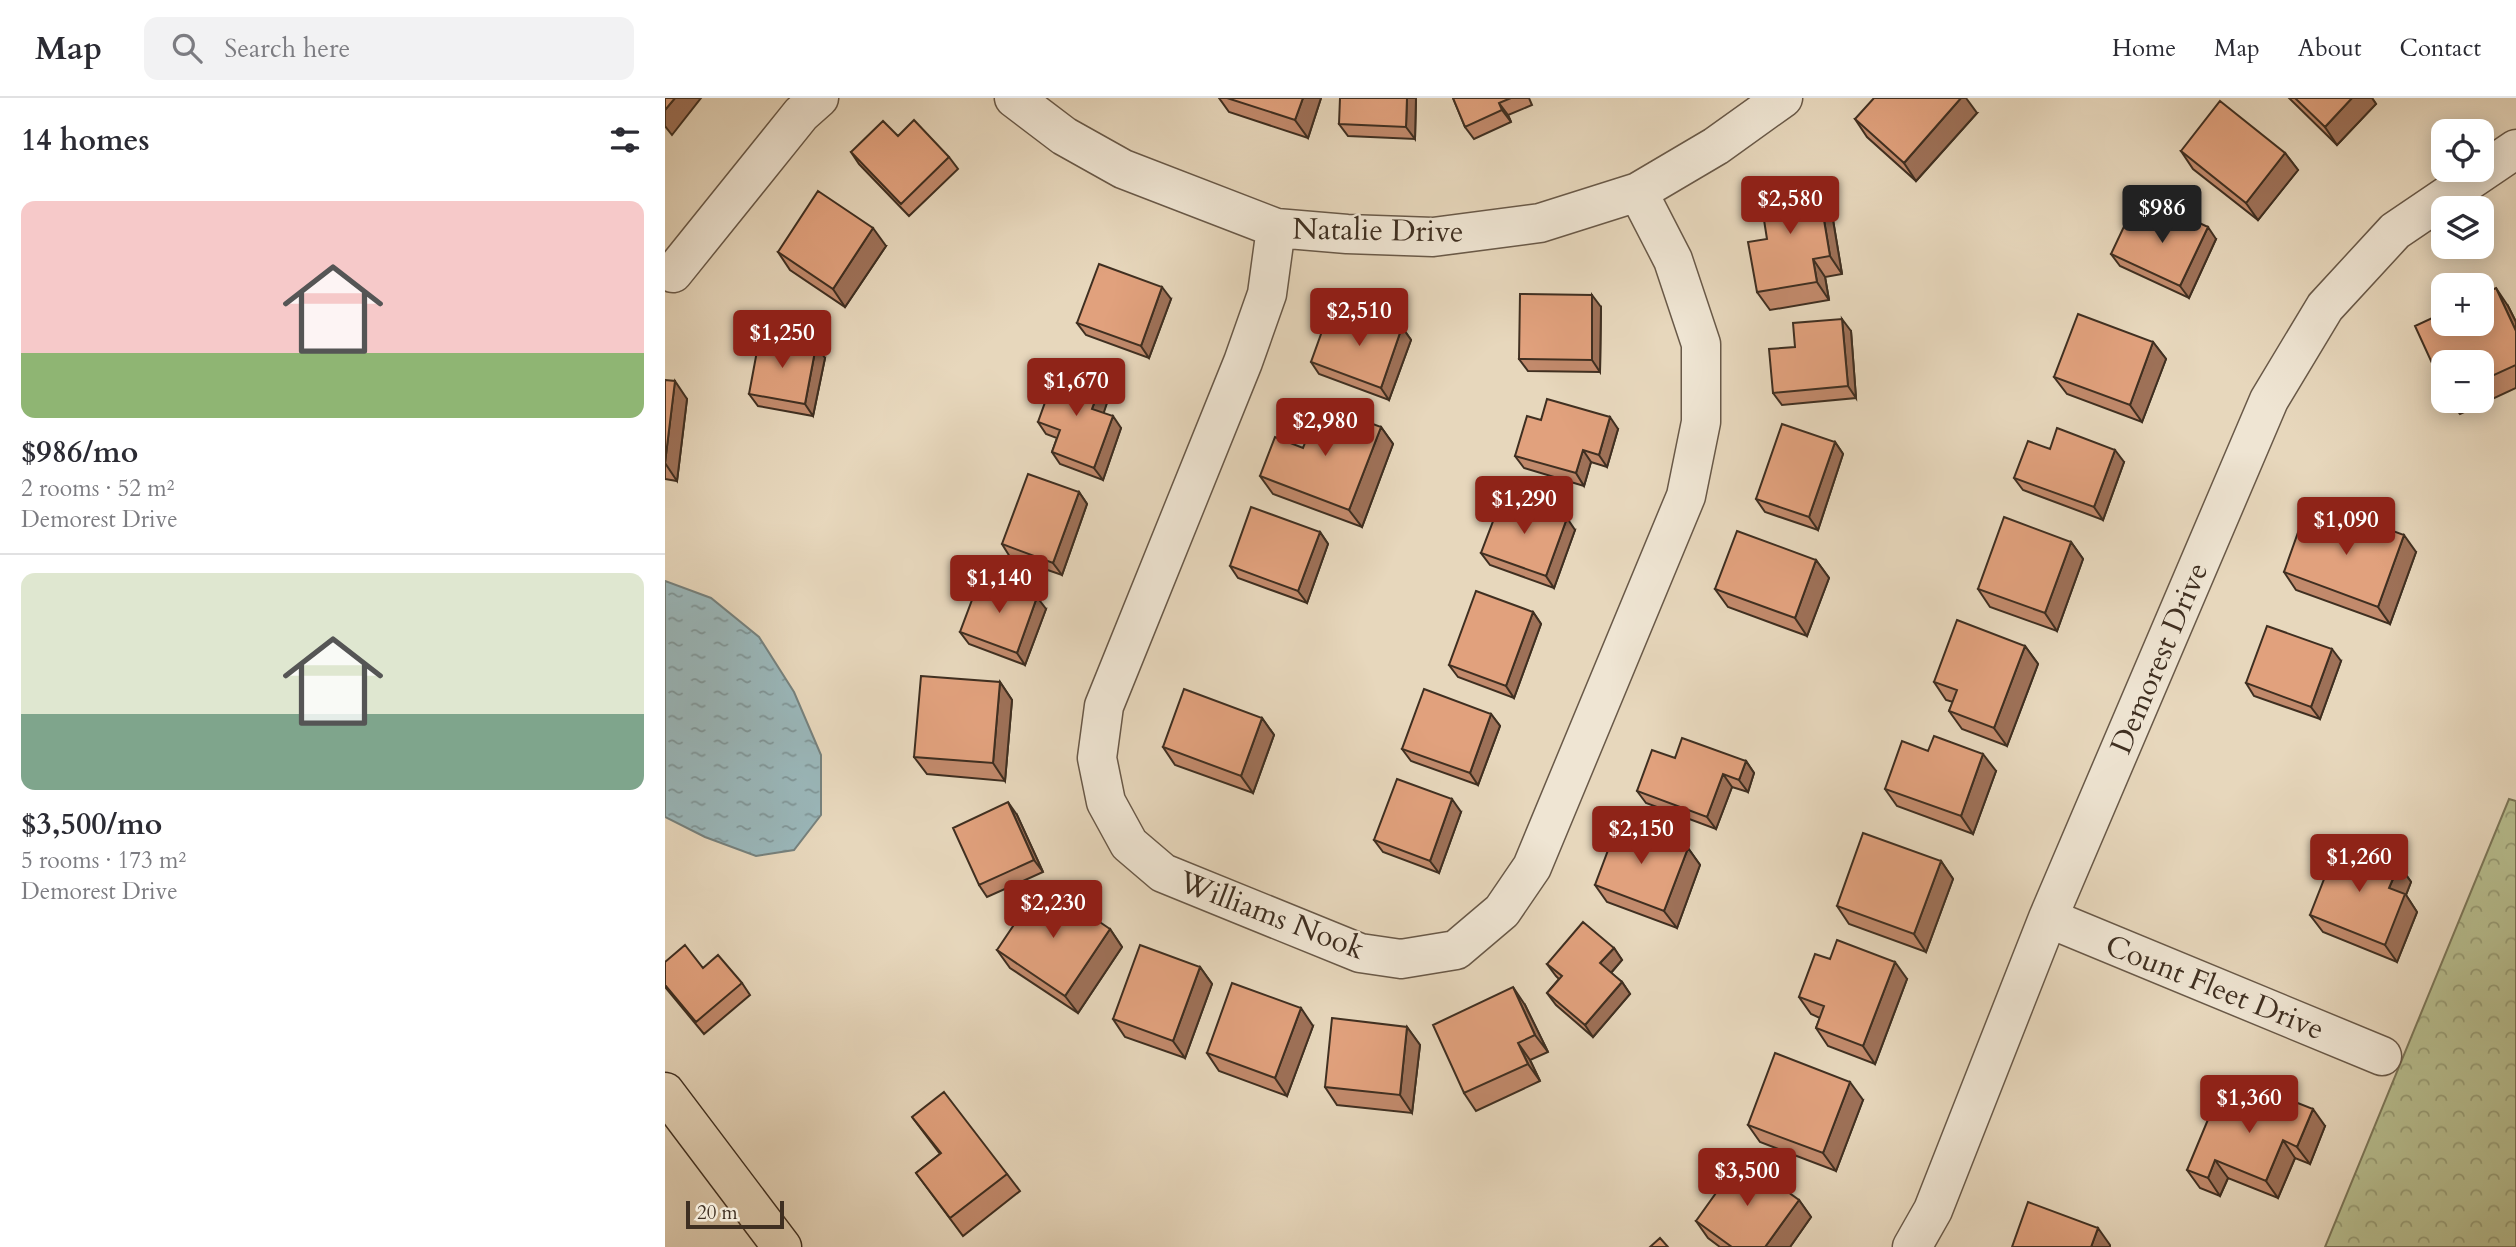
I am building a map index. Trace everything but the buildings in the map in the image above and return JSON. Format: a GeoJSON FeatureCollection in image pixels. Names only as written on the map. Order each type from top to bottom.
{"type":"FeatureCollection","features":[{"type":"Feature","properties":{"kind":"main road"},"geometry":{"type":"LineString","coordinates":[[665,1092],[782,1247]]}},
{"type":"Feature","properties":{"kind":"street"},"geometry":{"type":"LineString","coordinates":[[673,273],[801,114],[819,98]]}},
{"type":"Feature","properties":{"kind":"street","name":"Natalie Drive"},"geometry":{"type":"LineString","coordinates":[[1014,98],[1064,136],[1123,169],[1276,228],[1433,237],[1540,223],[1638,192],[1716,146],[1783,98]]}},
{"type":"Feature","properties":{"kind":"street","name":"Demorest Drive"},"geometry":{"type":"LineString","coordinates":[[1912,1247],[1933,1210],[2048,918],[2269,400],[2325,307],[2395,231],[2516,149]]}},
{"type":"Feature","properties":{"kind":"street","name":"Williams Nook"},"geometry":{"type":"LineString","coordinates":[[1276,228],[1267,294],[1243,362],[1104,706],[1097,758],[1106,802],[1129,844],[1163,873],[1360,953],[1401,959],[1456,950],[1502,911],[1532,867],[1686,496],[1701,422],[1700,344],[1672,260],[1638,192]]}},
{"type":"Feature","properties":{"kind":"street","name":"Count Fleet Drive"},"geometry":{"type":"LineString","coordinates":[[2048,918],[2382,1056]]}},
{"type":"Feature","properties":{"kind":"green space"},"geometry":{"type":"Polygon","coordinates":[[[2509,799],[2516,801],[2516,1247],[2325,1247],[2509,799]]]}},
{"type":"Feature","properties":{"kind":"water"},"geometry":{"type":"Polygon","coordinates":[[[665,581],[711,598],[759,637],[794,692],[821,755],[821,815],[794,850],[756,856],[705,837],[665,817],[665,581]]]}}]}
